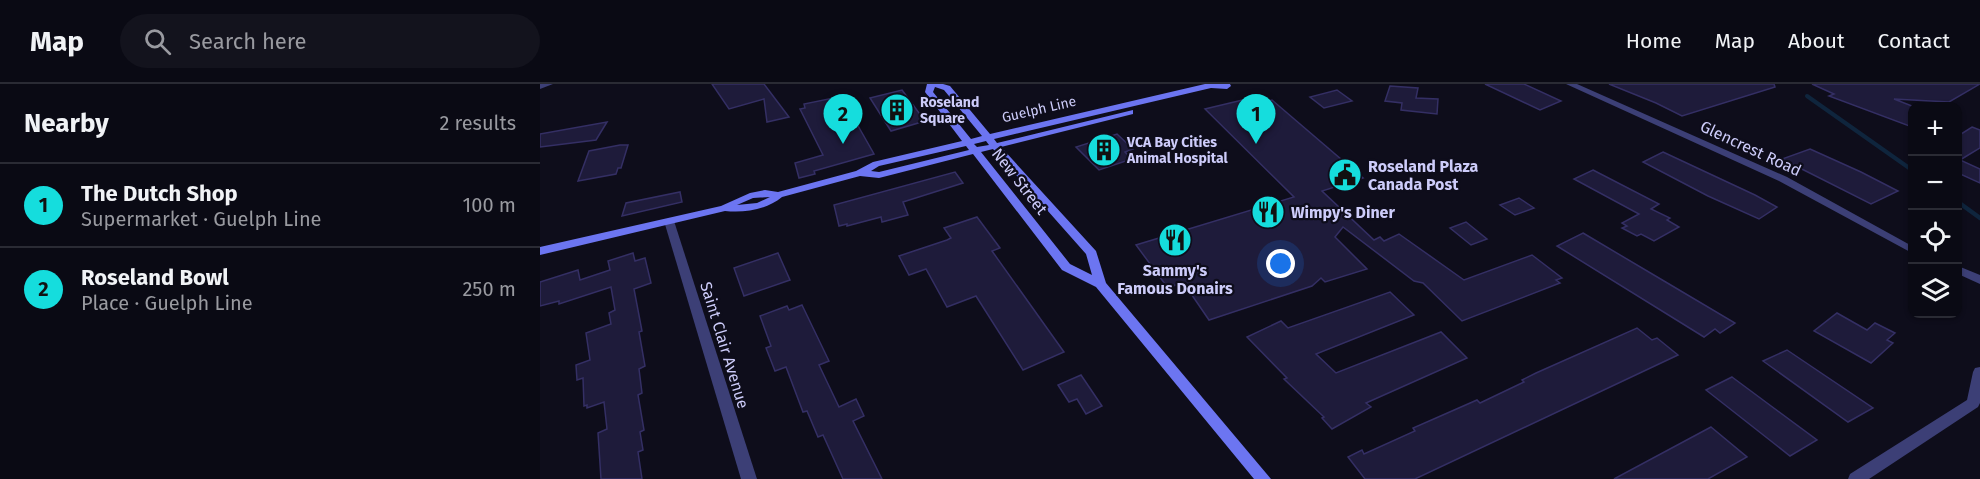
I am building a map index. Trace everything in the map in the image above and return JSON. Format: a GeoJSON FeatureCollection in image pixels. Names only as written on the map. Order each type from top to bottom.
{"type":"FeatureCollection","features":[{"type":"Feature","properties":{"kind":"main road","name":"New Street"},"geometry":{"type":"LineString","coordinates":[[1100,284],[1092,253],[947,88],[932,84],[929,92],[1066,267],[1100,284],[1263,479]]}},
{"type":"Feature","properties":{"kind":"main road","name":"Guelph Line"},"geometry":{"type":"LineString","coordinates":[[540,251],[725,208],[736,210],[773,201],[778,195],[860,173],[879,175],[970,145],[1216,92],[1232,85]]}},
{"type":"Feature","properties":{"kind":"street"},"geometry":{"type":"LineString","coordinates":[[540,86],[549,84]]}},
{"type":"Feature","properties":{"kind":"street","name":"Glencrest Road"},"geometry":{"type":"LineString","coordinates":[[1570,84],[1783,179],[1908,248]]}},
{"type":"Feature","properties":{"kind":"street","name":"Saint Clair Avenue"},"geometry":{"type":"LineString","coordinates":[[669,221],[749,479]]}},
{"type":"Feature","properties":{"kind":"street"},"geometry":{"type":"LineString","coordinates":[[1962,272],[1980,280]]}},
{"type":"Feature","properties":{"kind":"street"},"geometry":{"type":"LineString","coordinates":[[1856,479],[1973,403],[1980,372]]}},
{"type":"Feature","properties":{"kind":"building"},"geometry":{"type":"Polygon","coordinates":[[[712,84],[764,84],[789,117],[767,122],[764,99],[729,109],[712,84]]]}},
{"type":"Feature","properties":{"kind":"building"},"geometry":{"type":"Polygon","coordinates":[[[1485,84],[1524,84],[1561,101],[1540,110],[1485,84]]]}},
{"type":"Feature","properties":{"kind":"building"},"geometry":{"type":"Polygon","coordinates":[[[1609,84],[1774,84],[1775,87],[1682,116],[1609,84]]]}},
{"type":"Feature","properties":{"kind":"building"},"geometry":{"type":"Polygon","coordinates":[[[1812,84],[1980,84],[1949,102],[1894,99],[1908,104],[1908,126],[1829,96],[1834,94],[1812,84]]]}},
{"type":"Feature","properties":{"kind":"building"},"geometry":{"type":"Polygon","coordinates":[[[1390,86],[1418,88],[1416,98],[1438,99],[1437,114],[1401,110],[1402,103],[1385,101],[1390,86]]]}},
{"type":"Feature","properties":{"kind":"building","name":"Roseland Square"},"geometry":{"type":"Polygon","coordinates":[[[902,90],[925,121],[891,131],[870,98],[902,90]]]}},
{"type":"Feature","properties":{"kind":"building"},"geometry":{"type":"Polygon","coordinates":[[[1337,90],[1352,101],[1324,108],[1310,97],[1337,90]]]}},
{"type":"Feature","properties":{"kind":"building"},"geometry":{"type":"Polygon","coordinates":[[[843,96],[853,125],[857,124],[874,154],[814,171],[815,174],[799,178],[795,163],[823,155],[800,109],[805,108],[804,104],[843,96]]]}},
{"type":"Feature","properties":{"kind":"building"},"geometry":{"type":"Polygon","coordinates":[[[1259,96],[1265,102],[1272,100],[1363,178],[1322,191],[1374,240],[1380,237],[1384,241],[1399,234],[1464,280],[1532,255],[1562,278],[1556,280],[1560,283],[1462,321],[1423,283],[1414,281],[1343,227],[1335,237],[1367,269],[1325,282],[1321,278],[1312,286],[1209,320],[1183,282],[1168,288],[1136,245],[1294,197],[1205,109],[1259,96]]]}},
{"type":"Feature","properties":{"kind":"building"},"geometry":{"type":"Polygon","coordinates":[[[607,122],[596,140],[540,147],[540,134],[607,122]]]}},
{"type":"Feature","properties":{"kind":"building"},"geometry":{"type":"Polygon","coordinates":[[[1972,127],[1980,130],[1980,148],[1962,159],[1962,156],[1962,133],[1972,127]]]}},
{"type":"Feature","properties":{"kind":"building","name":"VCA Bay Cities Animal Hospital"},"geometry":{"type":"Polygon","coordinates":[[[1117,134],[1133,149],[1125,152],[1130,157],[1127,158],[1129,160],[1099,170],[1076,147],[1117,134]]]}},
{"type":"Feature","properties":{"kind":"building"},"geometry":{"type":"Polygon","coordinates":[[[628,145],[621,168],[618,168],[616,174],[578,181],[589,151],[628,145]]]}},
{"type":"Feature","properties":{"kind":"building"},"geometry":{"type":"Polygon","coordinates":[[[1810,149],[1898,191],[1871,204],[1782,159],[1810,149]]]}},
{"type":"Feature","properties":{"kind":"building"},"geometry":{"type":"Polygon","coordinates":[[[1663,152],[1777,207],[1759,219],[1708,196],[1643,162],[1663,152]]]}},
{"type":"Feature","properties":{"kind":"building"},"geometry":{"type":"Polygon","coordinates":[[[1962,161],[1980,169],[1980,183],[1962,175],[1962,161]]]}},
{"type":"Feature","properties":{"kind":"building"},"geometry":{"type":"Polygon","coordinates":[[[1593,170],[1659,204],[1651,209],[1670,218],[1667,220],[1679,227],[1654,241],[1622,228],[1627,226],[1622,223],[1639,214],[1574,179],[1593,170]]]}},
{"type":"Feature","properties":{"kind":"building"},"geometry":{"type":"Polygon","coordinates":[[[955,172],[963,183],[903,202],[908,215],[882,222],[881,217],[839,226],[834,205],[955,172]]]}},
{"type":"Feature","properties":{"kind":"building"},"geometry":{"type":"Polygon","coordinates":[[[680,192],[682,202],[622,216],[626,203],[680,192]]]}},
{"type":"Feature","properties":{"kind":"building"},"geometry":{"type":"Polygon","coordinates":[[[1519,198],[1534,208],[1515,215],[1500,205],[1519,198]]]}},
{"type":"Feature","properties":{"kind":"building"},"geometry":{"type":"Polygon","coordinates":[[[977,217],[1000,248],[992,251],[1064,352],[1023,370],[976,296],[947,307],[926,269],[909,275],[899,256],[951,238],[944,228],[977,217]]]}},
{"type":"Feature","properties":{"kind":"building"},"geometry":{"type":"Polygon","coordinates":[[[1466,222],[1487,239],[1471,245],[1450,228],[1466,222]]]}},
{"type":"Feature","properties":{"kind":"building"},"geometry":{"type":"Polygon","coordinates":[[[1583,233],[1735,323],[1720,333],[1715,329],[1704,337],[1557,246],[1583,233]]]}},
{"type":"Feature","properties":{"kind":"building"},"geometry":{"type":"Polygon","coordinates":[[[633,253],[635,261],[645,258],[651,283],[634,289],[642,331],[639,332],[645,366],[639,369],[642,393],[638,395],[644,430],[640,432],[643,450],[638,452],[642,479],[601,479],[598,433],[607,429],[604,402],[587,408],[587,405],[584,406],[583,378],[577,380],[576,365],[590,360],[586,333],[611,324],[609,313],[615,310],[611,287],[559,304],[559,301],[540,306],[540,282],[578,270],[580,280],[610,270],[608,261],[633,253]]]}},
{"type":"Feature","properties":{"kind":"building"},"geometry":{"type":"Polygon","coordinates":[[[778,253],[790,280],[744,296],[734,268],[778,253]]]}},
{"type":"Feature","properties":{"kind":"building"},"geometry":{"type":"Polygon","coordinates":[[[1390,292],[1414,315],[1316,354],[1336,373],[1441,332],[1467,358],[1366,403],[1371,407],[1332,429],[1322,418],[1324,417],[1284,379],[1287,378],[1247,337],[1281,321],[1288,328],[1390,292]]]}},
{"type":"Feature","properties":{"kind":"building"},"geometry":{"type":"Polygon","coordinates":[[[802,305],[829,361],[819,365],[839,407],[856,399],[864,416],[853,421],[882,479],[843,479],[823,435],[818,437],[807,411],[803,412],[786,367],[775,371],[766,348],[771,346],[760,316],[787,306],[789,310],[802,305]]]}},
{"type":"Feature","properties":{"kind":"building"},"geometry":{"type":"Polygon","coordinates":[[[1837,313],[1867,330],[1875,323],[1895,333],[1887,340],[1893,343],[1871,363],[1814,331],[1837,313]]]}},
{"type":"Feature","properties":{"kind":"building"},"geometry":{"type":"Polygon","coordinates":[[[1637,328],[1652,340],[1657,338],[1678,355],[1415,479],[1365,479],[1348,457],[1362,450],[1364,454],[1415,431],[1413,428],[1477,400],[1480,403],[1524,382],[1522,380],[1536,373],[1637,328]]]}},
{"type":"Feature","properties":{"kind":"building"},"geometry":{"type":"Polygon","coordinates":[[[1787,350],[1873,408],[1848,422],[1763,361],[1787,350]]]}},
{"type":"Feature","properties":{"kind":"building"},"geometry":{"type":"Polygon","coordinates":[[[1081,375],[1102,406],[1086,414],[1077,399],[1069,402],[1058,385],[1081,375]]]}},
{"type":"Feature","properties":{"kind":"building"},"geometry":{"type":"Polygon","coordinates":[[[1732,377],[1817,440],[1790,456],[1706,390],[1732,377]]]}},
{"type":"Feature","properties":{"kind":"building"},"geometry":{"type":"Polygon","coordinates":[[[1711,427],[1747,457],[1708,479],[1614,479],[1711,427]]]}},
{"type":"Feature","properties":{"kind":"waterway"},"geometry":{"type":"LineString","coordinates":[[1807,96],[1908,167]]}},
{"type":"Feature","properties":{"kind":"waterway"},"geometry":{"type":"LineString","coordinates":[[1962,205],[1980,218]]}},
{"type":"Feature","properties":{"kind":"place","name":"Roseland Square"},"geometry":{"type":"Point","coordinates":[897,110]}},
{"type":"Feature","properties":{"kind":"place","name":"Roseland Bowl"},"geometry":{"type":"Point","coordinates":[843,144]}},
{"type":"Feature","properties":{"kind":"place","name":"The Dutch Shop"},"geometry":{"type":"Point","coordinates":[1256,144]}},
{"type":"Feature","properties":{"kind":"place","name":"VCA Bay Cities Animal Hospital"},"geometry":{"type":"Point","coordinates":[1104,150]}},
{"type":"Feature","properties":{"kind":"place","name":"Roseland Plaza Canada Post"},"geometry":{"type":"Point","coordinates":[1345,175]}},
{"type":"Feature","properties":{"kind":"place","name":"Wimpy's Diner"},"geometry":{"type":"Point","coordinates":[1268,212]}},
{"type":"Feature","properties":{"kind":"place","name":"Sammy's Famous Donairs"},"geometry":{"type":"Point","coordinates":[1175,240]}}]}
